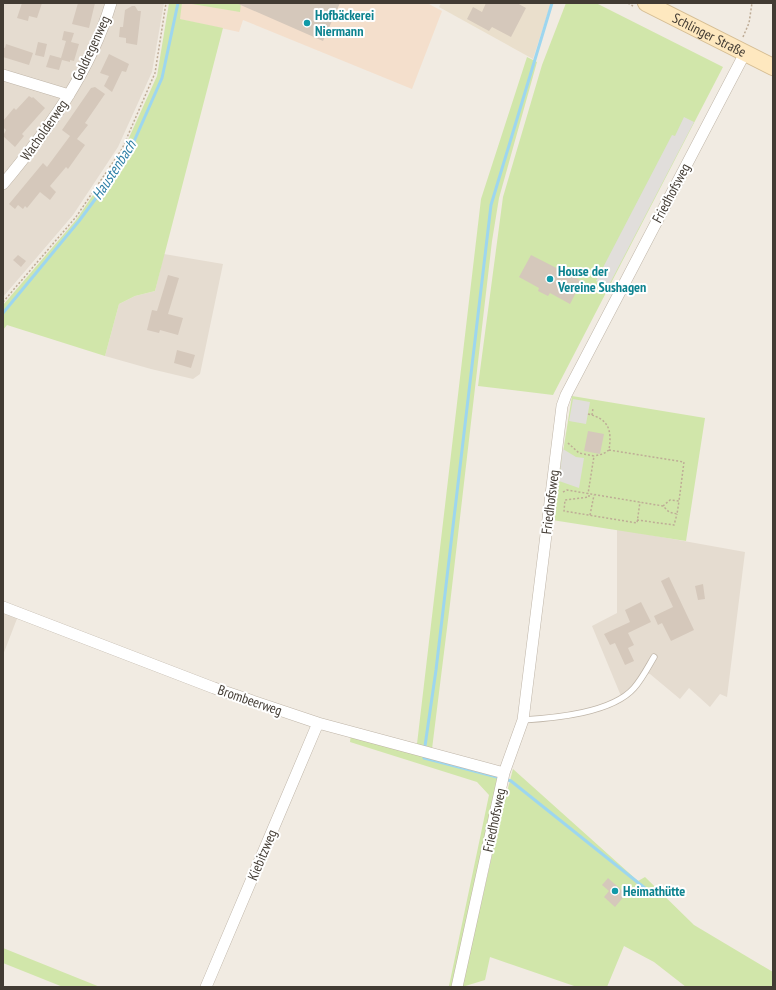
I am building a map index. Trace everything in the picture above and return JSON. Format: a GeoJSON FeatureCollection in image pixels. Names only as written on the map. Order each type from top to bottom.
{"type":"FeatureCollection","features":[{"type":"Feature","properties":{"kind":"street","name":"Goldregenweg"},"geometry":{"type":"LineString","coordinates":[[3,75],[69,95],[88,61],[105,22],[111,3]]}},
{"type":"Feature","properties":{"kind":"street","name":"Schlinger Straße"},"geometry":{"type":"LineString","coordinates":[[646,3],[773,67]]}},
{"type":"Feature","properties":{"kind":"street","name":"Friedhofsweg"},"geometry":{"type":"LineString","coordinates":[[457,987],[504,773],[523,720],[562,406],[566,394],[742,51]]}},
{"type":"Feature","properties":{"kind":"street","name":"Wacholderweg"},"geometry":{"type":"LineString","coordinates":[[3,184],[39,140],[69,95]]}},
{"type":"Feature","properties":{"kind":"street","name":"Brombeerweg"},"geometry":{"type":"LineString","coordinates":[[3,607],[214,688],[318,723],[504,773]]}},
{"type":"Feature","properties":{"kind":"street","name":"Kiebitzweg"},"geometry":{"type":"LineString","coordinates":[[206,987],[318,723]]}},
{"type":"Feature","properties":{"kind":"lane"},"geometry":{"type":"LineString","coordinates":[[523,720],[579,714],[616,702],[633,689],[645,673],[654,657]]}},
{"type":"Feature","properties":{"kind":"path"},"geometry":{"type":"LineString","coordinates":[[3,302],[76,217],[122,149],[155,73],[166,3]]}},
{"type":"Feature","properties":{"kind":"path"},"geometry":{"type":"LineString","coordinates":[[742,51],[752,3]]}},
{"type":"Feature","properties":{"kind":"path"},"geometry":{"type":"LineString","coordinates":[[592,415],[593,408]]}},
{"type":"Feature","properties":{"kind":"path"},"geometry":{"type":"LineString","coordinates":[[588,414],[602,418],[608,426],[611,436],[609,450]]}},
{"type":"Feature","properties":{"kind":"path"},"geometry":{"type":"LineString","coordinates":[[558,437],[579,453],[594,456],[603,454],[609,450],[684,462],[677,514],[674,525],[637,520],[636,523],[564,511],[565,500],[589,497],[594,456]]}},
{"type":"Feature","properties":{"kind":"path"},"geometry":{"type":"LineString","coordinates":[[551,495],[568,490],[664,506],[669,512],[677,514]]}},
{"type":"Feature","properties":{"kind":"path"},"geometry":{"type":"LineString","coordinates":[[590,516],[594,495]]}},
{"type":"Feature","properties":{"kind":"path"},"geometry":{"type":"LineString","coordinates":[[664,506],[670,500],[678,501]]}},
{"type":"Feature","properties":{"kind":"path"},"geometry":{"type":"LineString","coordinates":[[637,520],[640,502]]}},
{"type":"Feature","properties":{"kind":"shaded area"},"geometry":{"type":"Polygon","coordinates":[[[3,3],[164,3],[152,72],[118,147],[73,215],[3,297],[3,3]]]}},
{"type":"Feature","properties":{"kind":"shaded area"},"geometry":{"type":"Polygon","coordinates":[[[182,3],[427,3],[442,11],[412,89],[243,20],[239,32],[179,19],[182,3]]]}},
{"type":"Feature","properties":{"kind":"shaded area"},"geometry":{"type":"Polygon","coordinates":[[[441,3],[551,3],[533,59],[439,7],[441,3]]]}},
{"type":"Feature","properties":{"kind":"shaded area"},"geometry":{"type":"Polygon","coordinates":[[[684,117],[694,122],[608,287],[596,281],[672,135],[675,136],[684,117]]]}},
{"type":"Feature","properties":{"kind":"shaded area"},"geometry":{"type":"Polygon","coordinates":[[[164,254],[223,264],[200,374],[193,379],[105,356],[119,304],[135,296],[155,291],[164,254]]]}},
{"type":"Feature","properties":{"kind":"shaded area"},"geometry":{"type":"Polygon","coordinates":[[[573,399],[590,402],[586,424],[569,421],[573,399]]]}},
{"type":"Feature","properties":{"kind":"shaded area"},"geometry":{"type":"Polygon","coordinates":[[[563,449],[576,457],[584,458],[579,488],[559,481],[563,449]]]}},
{"type":"Feature","properties":{"kind":"shaded area"},"geometry":{"type":"Polygon","coordinates":[[[617,529],[745,552],[727,697],[720,694],[710,707],[689,688],[680,699],[650,674],[645,673],[632,688],[621,696],[592,626],[617,613],[617,529]]]}},
{"type":"Feature","properties":{"kind":"shaded area"},"geometry":{"type":"Polygon","coordinates":[[[3,610],[18,616],[3,655],[3,610]]]}},
{"type":"Feature","properties":{"kind":"green space"},"geometry":{"type":"Polygon","coordinates":[[[169,3],[182,3],[180,19],[223,28],[155,291],[135,296],[119,304],[105,356],[7,325],[3,330],[3,305],[76,220],[123,151],[157,76],[169,3]]]}},
{"type":"Feature","properties":{"kind":"green space"},"geometry":{"type":"Polygon","coordinates":[[[186,3],[241,3],[240,12],[186,3]]]}},
{"type":"Feature","properties":{"kind":"green space"},"geometry":{"type":"Polygon","coordinates":[[[566,3],[596,3],[723,67],[553,395],[478,386],[503,197],[542,65],[566,3]]]}},
{"type":"Feature","properties":{"kind":"green space"},"geometry":{"type":"Polygon","coordinates":[[[527,57],[537,62],[499,198],[492,241],[432,749],[417,744],[481,199],[527,57]]]}},
{"type":"Feature","properties":{"kind":"green space"},"geometry":{"type":"Polygon","coordinates":[[[572,396],[705,418],[686,541],[552,520],[572,396]]]}},
{"type":"Feature","properties":{"kind":"green space"},"geometry":{"type":"Polygon","coordinates":[[[351,734],[502,775],[455,987],[449,986],[489,795],[477,782],[350,742],[351,734]]]}},
{"type":"Feature","properties":{"kind":"green space"},"geometry":{"type":"Polygon","coordinates":[[[513,769],[638,881],[645,877],[694,925],[773,972],[773,987],[686,987],[654,962],[624,946],[607,987],[577,987],[490,957],[485,980],[462,987],[513,769]]]}},
{"type":"Feature","properties":{"kind":"green space"},"geometry":{"type":"Polygon","coordinates":[[[3,948],[100,987],[63,987],[3,963],[3,948]]]}},
{"type":"Feature","properties":{"kind":"building"},"geometry":{"type":"Polygon","coordinates":[[[22,3],[42,3],[37,18],[29,16],[28,21],[17,18],[22,3]]]}},
{"type":"Feature","properties":{"kind":"building"},"geometry":{"type":"Polygon","coordinates":[[[78,3],[95,3],[89,28],[72,24],[78,3]]]}},
{"type":"Feature","properties":{"kind":"building","name":"Hofbäckerei Niermann"},"geometry":{"type":"Polygon","coordinates":[[[236,3],[340,3],[323,41],[236,3]]]}},
{"type":"Feature","properties":{"kind":"building"},"geometry":{"type":"Polygon","coordinates":[[[486,3],[517,3],[526,8],[511,37],[492,27],[489,31],[467,19],[473,7],[482,12],[486,3]]]}},
{"type":"Feature","properties":{"kind":"building"},"geometry":{"type":"Polygon","coordinates":[[[135,6],[138,11],[141,11],[137,45],[126,43],[126,38],[119,37],[120,27],[123,27],[125,10],[135,6]]]}},
{"type":"Feature","properties":{"kind":"building"},"geometry":{"type":"Polygon","coordinates":[[[64,31],[74,33],[71,42],[79,44],[74,61],[70,60],[70,62],[62,60],[59,70],[46,67],[50,55],[61,58],[66,41],[62,40],[64,31]]]}},
{"type":"Feature","properties":{"kind":"building"},"geometry":{"type":"Polygon","coordinates":[[[38,42],[47,44],[44,57],[35,55],[38,42]]]}},
{"type":"Feature","properties":{"kind":"building"},"geometry":{"type":"Polygon","coordinates":[[[6,44],[33,53],[29,65],[3,57],[3,47],[5,48],[6,44]]]}},
{"type":"Feature","properties":{"kind":"building"},"geometry":{"type":"Polygon","coordinates":[[[109,54],[129,64],[126,72],[122,71],[112,92],[104,86],[109,76],[100,73],[109,54]]]}},
{"type":"Feature","properties":{"kind":"building"},"geometry":{"type":"Polygon","coordinates":[[[95,87],[105,94],[85,123],[88,125],[77,139],[85,145],[68,169],[66,167],[50,186],[56,192],[50,200],[40,192],[27,208],[25,206],[23,209],[18,205],[15,209],[9,204],[43,163],[47,167],[70,136],[62,130],[91,88],[95,87]]]}},
{"type":"Feature","properties":{"kind":"building"},"geometry":{"type":"Polygon","coordinates":[[[29,96],[32,98],[33,97],[45,108],[22,134],[24,136],[15,147],[3,136],[6,130],[3,127],[3,121],[14,108],[16,110],[29,96]]]}},
{"type":"Feature","properties":{"kind":"building"},"geometry":{"type":"Polygon","coordinates":[[[18,255],[26,261],[21,267],[13,260],[18,255]]]}},
{"type":"Feature","properties":{"kind":"building","name":"House der Vereine Sushagen"},"geometry":{"type":"Polygon","coordinates":[[[531,255],[582,281],[570,304],[550,293],[548,296],[538,291],[539,288],[519,277],[531,255]]]}},
{"type":"Feature","properties":{"kind":"building"},"geometry":{"type":"Polygon","coordinates":[[[168,275],[179,278],[168,314],[183,318],[178,335],[160,330],[159,333],[147,330],[152,310],[157,311],[168,275]]]}},
{"type":"Feature","properties":{"kind":"building"},"geometry":{"type":"Polygon","coordinates":[[[177,350],[195,355],[191,368],[174,363],[177,350]]]}},
{"type":"Feature","properties":{"kind":"building"},"geometry":{"type":"Polygon","coordinates":[[[588,431],[604,434],[600,454],[584,451],[588,431]]]}},
{"type":"Feature","properties":{"kind":"building"},"geometry":{"type":"Polygon","coordinates":[[[669,577],[694,630],[671,641],[662,623],[658,625],[654,616],[673,607],[661,581],[669,577]]]}},
{"type":"Feature","properties":{"kind":"building"},"geometry":{"type":"Polygon","coordinates":[[[703,584],[705,599],[698,600],[695,586],[703,584]]]}},
{"type":"Feature","properties":{"kind":"building"},"geometry":{"type":"Polygon","coordinates":[[[641,602],[651,622],[628,633],[634,645],[628,648],[634,661],[625,665],[615,643],[610,645],[604,634],[630,622],[625,610],[641,602]]]}},
{"type":"Feature","properties":{"kind":"building","name":"Heimathütte"},"geometry":{"type":"Polygon","coordinates":[[[608,878],[626,894],[615,907],[604,897],[609,891],[602,885],[608,878]]]}},
{"type":"Feature","properties":{"kind":"waterway","name":"Haustenbach"},"geometry":{"type":"LineString","coordinates":[[3,313],[79,221],[128,155],[162,78],[178,3]]}},
{"type":"Feature","properties":{"kind":"waterway"},"geometry":{"type":"LineString","coordinates":[[425,746],[436,670],[491,205],[552,3]]}},
{"type":"Feature","properties":{"kind":"waterway"},"geometry":{"type":"LineString","coordinates":[[424,758],[497,777]]}},
{"type":"Feature","properties":{"kind":"waterway"},"geometry":{"type":"LineString","coordinates":[[508,780],[646,889]]}},
{"type":"Feature","properties":{"kind":"place","name":"Hofbäckerei Niermann"},"geometry":{"type":"Point","coordinates":[307,23]}},
{"type":"Feature","properties":{"kind":"place","name":"House der Vereine Sushagen"},"geometry":{"type":"Point","coordinates":[550,279]}},
{"type":"Feature","properties":{"kind":"place","name":"Heimathütte"},"geometry":{"type":"Point","coordinates":[615,891]}}]}
